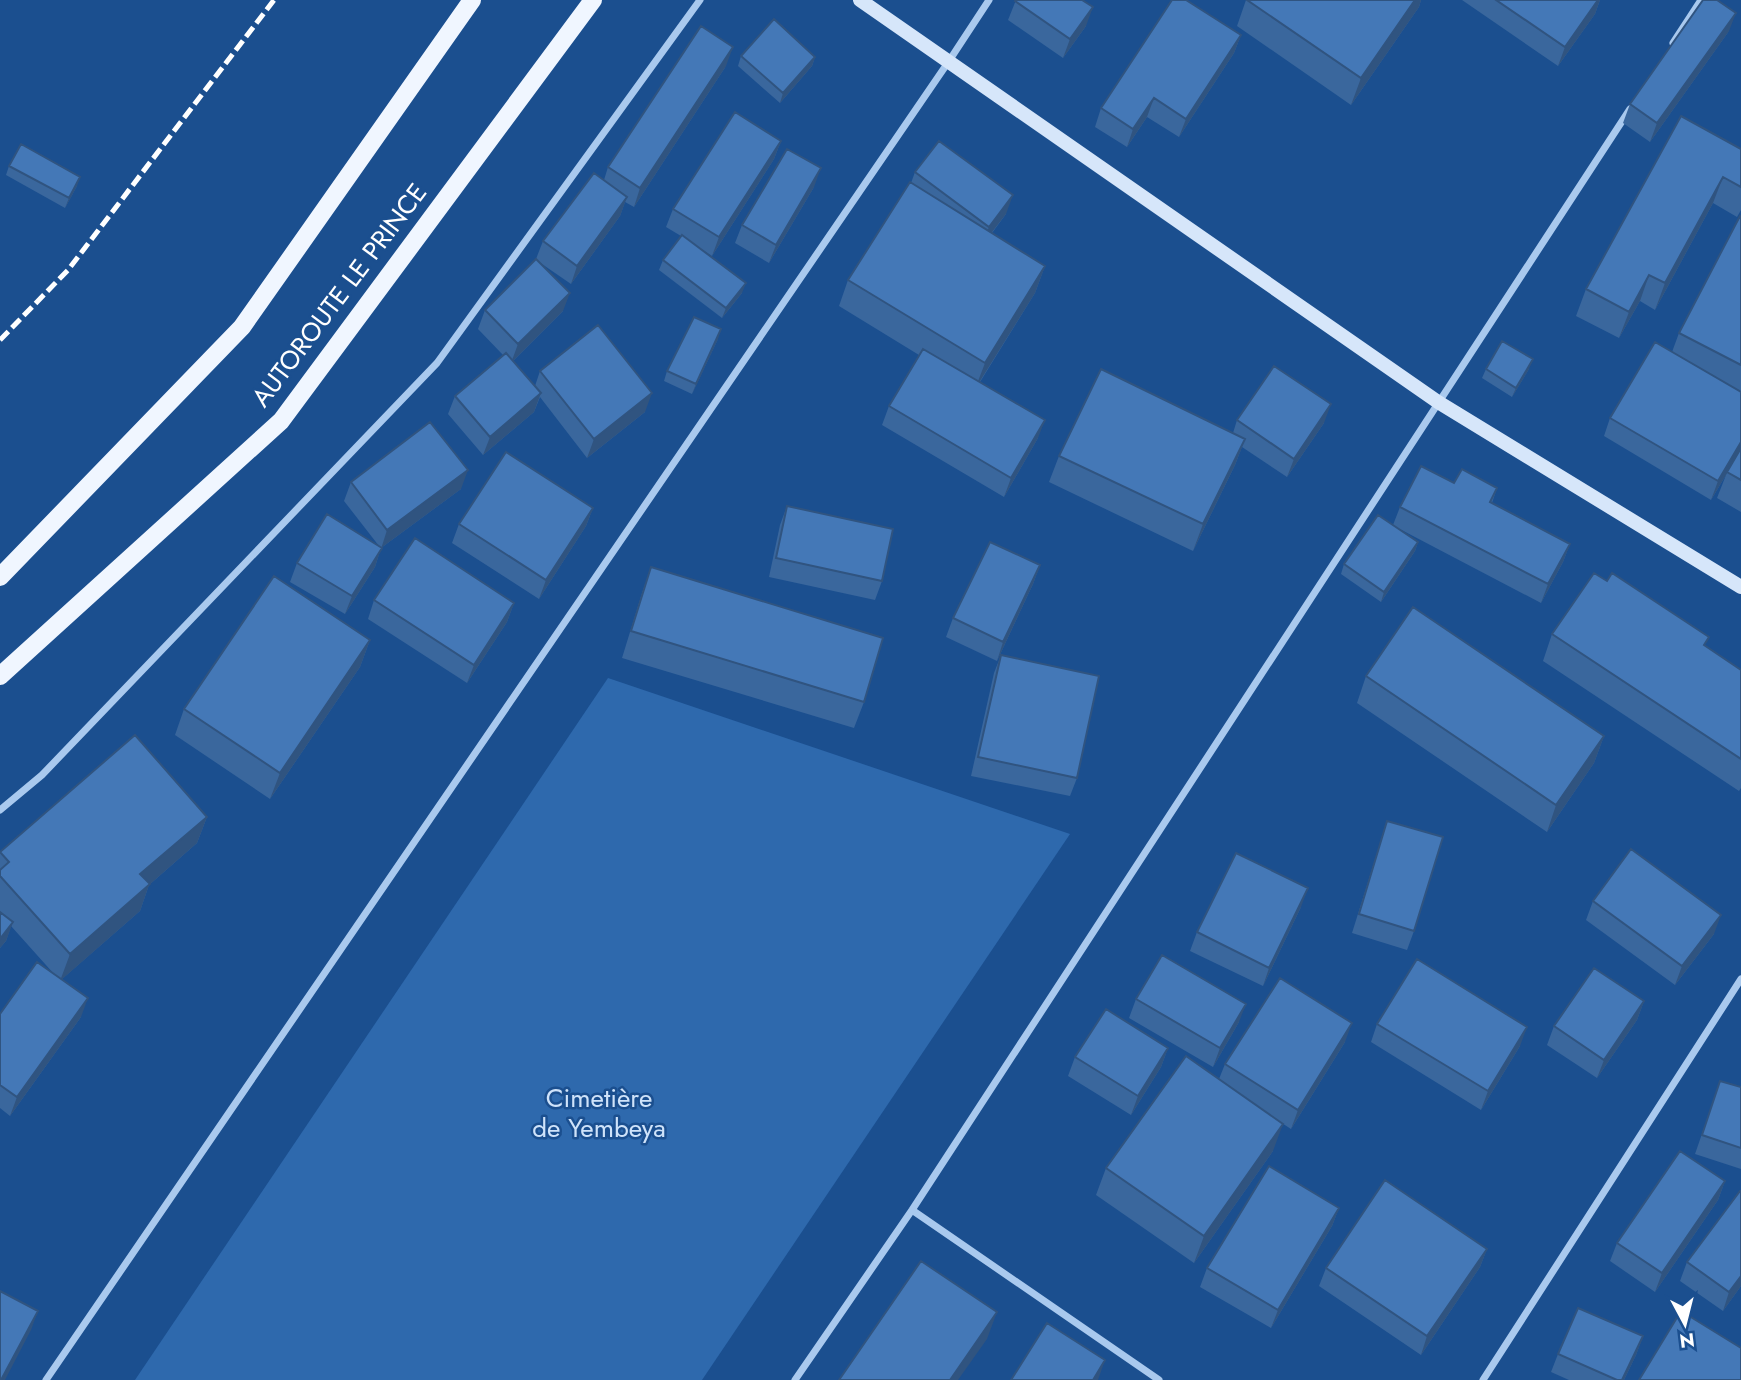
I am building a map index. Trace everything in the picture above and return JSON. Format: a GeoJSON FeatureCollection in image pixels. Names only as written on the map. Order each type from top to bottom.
{"type":"FeatureCollection","features":[{"type":"Feature","properties":{"kind":"main road"},"geometry":{"type":"LineString","coordinates":[[0,577],[242,327],[472,0]]}},
{"type":"Feature","properties":{"kind":"main road","name":"AUTOROUTE LE PRINCE"},"geometry":{"type":"LineString","coordinates":[[0,676],[281,421],[593,0]]}},
{"type":"Feature","properties":{"kind":"street"},"geometry":{"type":"LineString","coordinates":[[0,810],[42,775],[437,363],[701,0]]}},
{"type":"Feature","properties":{"kind":"street"},"geometry":{"type":"LineString","coordinates":[[860,0],[1438,402],[1741,587]]}},
{"type":"Feature","properties":{"kind":"street"},"geometry":{"type":"LineString","coordinates":[[46,1380],[989,0]]}},
{"type":"Feature","properties":{"kind":"street"},"geometry":{"type":"LineString","coordinates":[[1671,46],[1701,0]]}},
{"type":"Feature","properties":{"kind":"street"},"geometry":{"type":"LineString","coordinates":[[795,1380],[912,1210],[1633,103]]}},
{"type":"Feature","properties":{"kind":"street"},"geometry":{"type":"LineString","coordinates":[[1483,1380],[1741,979]]}},
{"type":"Feature","properties":{"kind":"street"},"geometry":{"type":"LineString","coordinates":[[912,1210],[1159,1380]]}},
{"type":"Feature","properties":{"kind":"green space","name":"Cimetière de Yembeya"},"geometry":{"type":"Polygon","coordinates":[[[608,678],[1070,834],[702,1380],[135,1380],[608,678]]]}},
{"type":"Feature","properties":{"kind":"building"},"geometry":{"type":"Polygon","coordinates":[[[1016,0],[1082,0],[1093,7],[1070,39],[1016,0]]]}},
{"type":"Feature","properties":{"kind":"building"},"geometry":{"type":"Polygon","coordinates":[[[1172,0],[1186,0],[1241,35],[1186,119],[1154,98],[1133,129],[1101,108],[1172,0]]]}},
{"type":"Feature","properties":{"kind":"building"},"geometry":{"type":"Polygon","coordinates":[[[1247,0],[1415,0],[1361,78],[1247,0]]]}},
{"type":"Feature","properties":{"kind":"building"},"geometry":{"type":"Polygon","coordinates":[[[1496,0],[1598,0],[1565,47],[1496,0]]]}},
{"type":"Feature","properties":{"kind":"building"},"geometry":{"type":"Polygon","coordinates":[[[1703,0],[1717,0],[1736,13],[1657,123],[1630,104],[1703,0]]]}},
{"type":"Feature","properties":{"kind":"building"},"geometry":{"type":"Polygon","coordinates":[[[774,19],[815,57],[783,93],[741,56],[774,19]]]}},
{"type":"Feature","properties":{"kind":"building"},"geometry":{"type":"Polygon","coordinates":[[[701,26],[733,47],[640,188],[608,167],[701,26]]]}},
{"type":"Feature","properties":{"kind":"building"},"geometry":{"type":"Polygon","coordinates":[[[735,112],[781,141],[719,237],[673,209],[735,112]]]}},
{"type":"Feature","properties":{"kind":"building"},"geometry":{"type":"Polygon","coordinates":[[[1681,116],[1741,149],[1741,187],[1723,177],[1665,283],[1649,275],[1629,312],[1586,289],[1681,116]]]}},
{"type":"Feature","properties":{"kind":"building"},"geometry":{"type":"Polygon","coordinates":[[[939,141],[1013,195],[989,227],[915,172],[939,141]]]}},
{"type":"Feature","properties":{"kind":"building"},"geometry":{"type":"Polygon","coordinates":[[[21,144],[80,177],[69,198],[9,166],[21,144]]]}},
{"type":"Feature","properties":{"kind":"building"},"geometry":{"type":"Polygon","coordinates":[[[787,149],[821,168],[776,245],[742,225],[787,149]]]}},
{"type":"Feature","properties":{"kind":"building"},"geometry":{"type":"Polygon","coordinates":[[[594,173],[627,197],[577,266],[543,241],[594,173]]]}},
{"type":"Feature","properties":{"kind":"building"},"geometry":{"type":"Polygon","coordinates":[[[910,182],[1045,266],[985,363],[848,280],[910,182]]]}},
{"type":"Feature","properties":{"kind":"building"},"geometry":{"type":"Polygon","coordinates":[[[1741,217],[1741,365],[1679,333],[1741,217]]]}},
{"type":"Feature","properties":{"kind":"building"},"geometry":{"type":"Polygon","coordinates":[[[682,235],[746,283],[726,308],[663,260],[682,235]]]}},
{"type":"Feature","properties":{"kind":"building"},"geometry":{"type":"Polygon","coordinates":[[[536,259],[570,293],[518,344],[485,310],[536,259]]]}},
{"type":"Feature","properties":{"kind":"building"},"geometry":{"type":"Polygon","coordinates":[[[694,317],[721,329],[696,384],[667,371],[694,317]]]}},
{"type":"Feature","properties":{"kind":"building"},"geometry":{"type":"Polygon","coordinates":[[[598,325],[652,393],[594,439],[540,371],[598,325]]]}},
{"type":"Feature","properties":{"kind":"building"},"geometry":{"type":"Polygon","coordinates":[[[1502,341],[1533,359],[1516,388],[1486,369],[1502,341]]]}},
{"type":"Feature","properties":{"kind":"building"},"geometry":{"type":"Polygon","coordinates":[[[1655,342],[1741,392],[1741,442],[1718,481],[1610,418],[1655,342]]]}},
{"type":"Feature","properties":{"kind":"building"},"geometry":{"type":"Polygon","coordinates":[[[923,349],[1045,420],[1011,478],[889,406],[923,349]]]}},
{"type":"Feature","properties":{"kind":"building"},"geometry":{"type":"Polygon","coordinates":[[[506,353],[541,393],[490,437],[455,396],[506,353]]]}},
{"type":"Feature","properties":{"kind":"building"},"geometry":{"type":"Polygon","coordinates":[[[1274,366],[1331,404],[1294,459],[1237,420],[1274,366]]]}},
{"type":"Feature","properties":{"kind":"building"},"geometry":{"type":"Polygon","coordinates":[[[1101,369],[1245,439],[1203,524],[1059,456],[1101,369]]]}},
{"type":"Feature","properties":{"kind":"building"},"geometry":{"type":"Polygon","coordinates":[[[430,422],[468,470],[387,530],[351,482],[430,422]]]}},
{"type":"Feature","properties":{"kind":"building"},"geometry":{"type":"Polygon","coordinates":[[[1741,448],[1741,480],[1727,472],[1741,448]]]}},
{"type":"Feature","properties":{"kind":"building"},"geometry":{"type":"Polygon","coordinates":[[[506,452],[593,508],[546,580],[459,524],[506,452]]]}},
{"type":"Feature","properties":{"kind":"building"},"geometry":{"type":"Polygon","coordinates":[[[1421,466],[1454,483],[1462,469],[1497,488],[1490,502],[1570,544],[1548,584],[1400,507],[1421,466]]]}},
{"type":"Feature","properties":{"kind":"building"},"geometry":{"type":"Polygon","coordinates":[[[787,506],[893,529],[882,581],[776,558],[787,506]]]}},
{"type":"Feature","properties":{"kind":"building"},"geometry":{"type":"Polygon","coordinates":[[[327,514],[382,548],[352,596],[297,563],[327,514]]]}},
{"type":"Feature","properties":{"kind":"building"},"geometry":{"type":"Polygon","coordinates":[[[1378,515],[1418,542],[1384,592],[1344,564],[1378,515]]]}},
{"type":"Feature","properties":{"kind":"building"},"geometry":{"type":"Polygon","coordinates":[[[415,538],[514,603],[474,665],[374,600],[415,538]]]}},
{"type":"Feature","properties":{"kind":"building"},"geometry":{"type":"Polygon","coordinates":[[[990,542],[1040,565],[1003,642],[953,618],[990,542]]]}},
{"type":"Feature","properties":{"kind":"building"},"geometry":{"type":"Polygon","coordinates":[[[651,567],[883,638],[864,702],[631,631],[651,567]]]}},
{"type":"Feature","properties":{"kind":"building"},"geometry":{"type":"Polygon","coordinates":[[[1594,573],[1607,581],[1612,573],[1709,637],[1704,645],[1741,670],[1741,759],[1552,634],[1594,573]]]}},
{"type":"Feature","properties":{"kind":"building"},"geometry":{"type":"Polygon","coordinates":[[[274,576],[370,640],[280,773],[184,709],[274,576]]]}},
{"type":"Feature","properties":{"kind":"building"},"geometry":{"type":"Polygon","coordinates":[[[1413,607],[1604,736],[1556,805],[1366,676],[1413,607]]]}},
{"type":"Feature","properties":{"kind":"building"},"geometry":{"type":"Polygon","coordinates":[[[1001,655],[1099,676],[1077,778],[978,757],[1001,655]]]}},
{"type":"Feature","properties":{"kind":"building"},"geometry":{"type":"Polygon","coordinates":[[[135,735],[207,817],[140,874],[150,884],[70,954],[0,876],[0,870],[9,862],[0,852],[135,735]]]}},
{"type":"Feature","properties":{"kind":"building"},"geometry":{"type":"Polygon","coordinates":[[[1387,821],[1443,837],[1414,931],[1359,914],[1387,821]]]}},
{"type":"Feature","properties":{"kind":"building"},"geometry":{"type":"Polygon","coordinates":[[[1631,849],[1721,915],[1682,966],[1593,901],[1631,849]]]}},
{"type":"Feature","properties":{"kind":"building"},"geometry":{"type":"Polygon","coordinates":[[[1236,853],[1308,888],[1269,968],[1197,932],[1236,853]]]}},
{"type":"Feature","properties":{"kind":"building"},"geometry":{"type":"Polygon","coordinates":[[[0,912],[13,922],[0,939],[0,912]]]}},
{"type":"Feature","properties":{"kind":"building"},"geometry":{"type":"Polygon","coordinates":[[[1162,955],[1246,1004],[1220,1048],[1136,999],[1162,955]]]}},
{"type":"Feature","properties":{"kind":"building"},"geometry":{"type":"Polygon","coordinates":[[[1417,959],[1527,1027],[1488,1091],[1377,1024],[1417,959]]]}},
{"type":"Feature","properties":{"kind":"building"},"geometry":{"type":"Polygon","coordinates":[[[37,962],[88,998],[17,1097],[0,1085],[0,1014],[37,962]]]}},
{"type":"Feature","properties":{"kind":"building"},"geometry":{"type":"Polygon","coordinates":[[[1594,968],[1644,1001],[1604,1060],[1554,1026],[1594,968]]]}},
{"type":"Feature","properties":{"kind":"building"},"geometry":{"type":"Polygon","coordinates":[[[1280,978],[1352,1023],[1298,1110],[1225,1064],[1280,978]]]}},
{"type":"Feature","properties":{"kind":"building"},"geometry":{"type":"Polygon","coordinates":[[[1106,1009],[1168,1048],[1138,1096],[1075,1057],[1106,1009]]]}},
{"type":"Feature","properties":{"kind":"building"},"geometry":{"type":"Polygon","coordinates":[[[1186,1056],[1283,1124],[1204,1236],[1106,1168],[1186,1056]]]}},
{"type":"Feature","properties":{"kind":"building"},"geometry":{"type":"Polygon","coordinates":[[[1720,1081],[1741,1087],[1741,1148],[1702,1135],[1720,1081]]]}},
{"type":"Feature","properties":{"kind":"building"},"geometry":{"type":"Polygon","coordinates":[[[1680,1151],[1725,1181],[1662,1273],[1617,1243],[1680,1151]]]}},
{"type":"Feature","properties":{"kind":"building"},"geometry":{"type":"Polygon","coordinates":[[[1269,1166],[1339,1208],[1278,1310],[1207,1268],[1269,1166]]]}},
{"type":"Feature","properties":{"kind":"building"},"geometry":{"type":"Polygon","coordinates":[[[1385,1180],[1487,1249],[1427,1336],[1326,1268],[1385,1180]]]}},
{"type":"Feature","properties":{"kind":"building"},"geometry":{"type":"Polygon","coordinates":[[[1740,1191],[1741,1276],[1729,1292],[1687,1262],[1740,1191]]]}},
{"type":"Feature","properties":{"kind":"building"},"geometry":{"type":"Polygon","coordinates":[[[921,1261],[997,1312],[950,1380],[839,1380],[921,1261]]]}},
{"type":"Feature","properties":{"kind":"building"},"geometry":{"type":"Polygon","coordinates":[[[0,1291],[38,1311],[1,1380],[0,1380],[0,1291]]]}},
{"type":"Feature","properties":{"kind":"building"},"geometry":{"type":"Polygon","coordinates":[[[1578,1308],[1643,1336],[1622,1380],[1558,1354],[1578,1308]]]}},
{"type":"Feature","properties":{"kind":"building"},"geometry":{"type":"Polygon","coordinates":[[[1681,1311],[1741,1348],[1741,1380],[1639,1380],[1681,1311]]]}},
{"type":"Feature","properties":{"kind":"building"},"geometry":{"type":"Polygon","coordinates":[[[1047,1323],[1105,1360],[1093,1380],[1011,1380],[1047,1323]]]}},
{"type":"Feature","properties":{"kind":"railway"},"geometry":{"type":"LineString","coordinates":[[0,340],[68,270],[274,0]]}}]}
